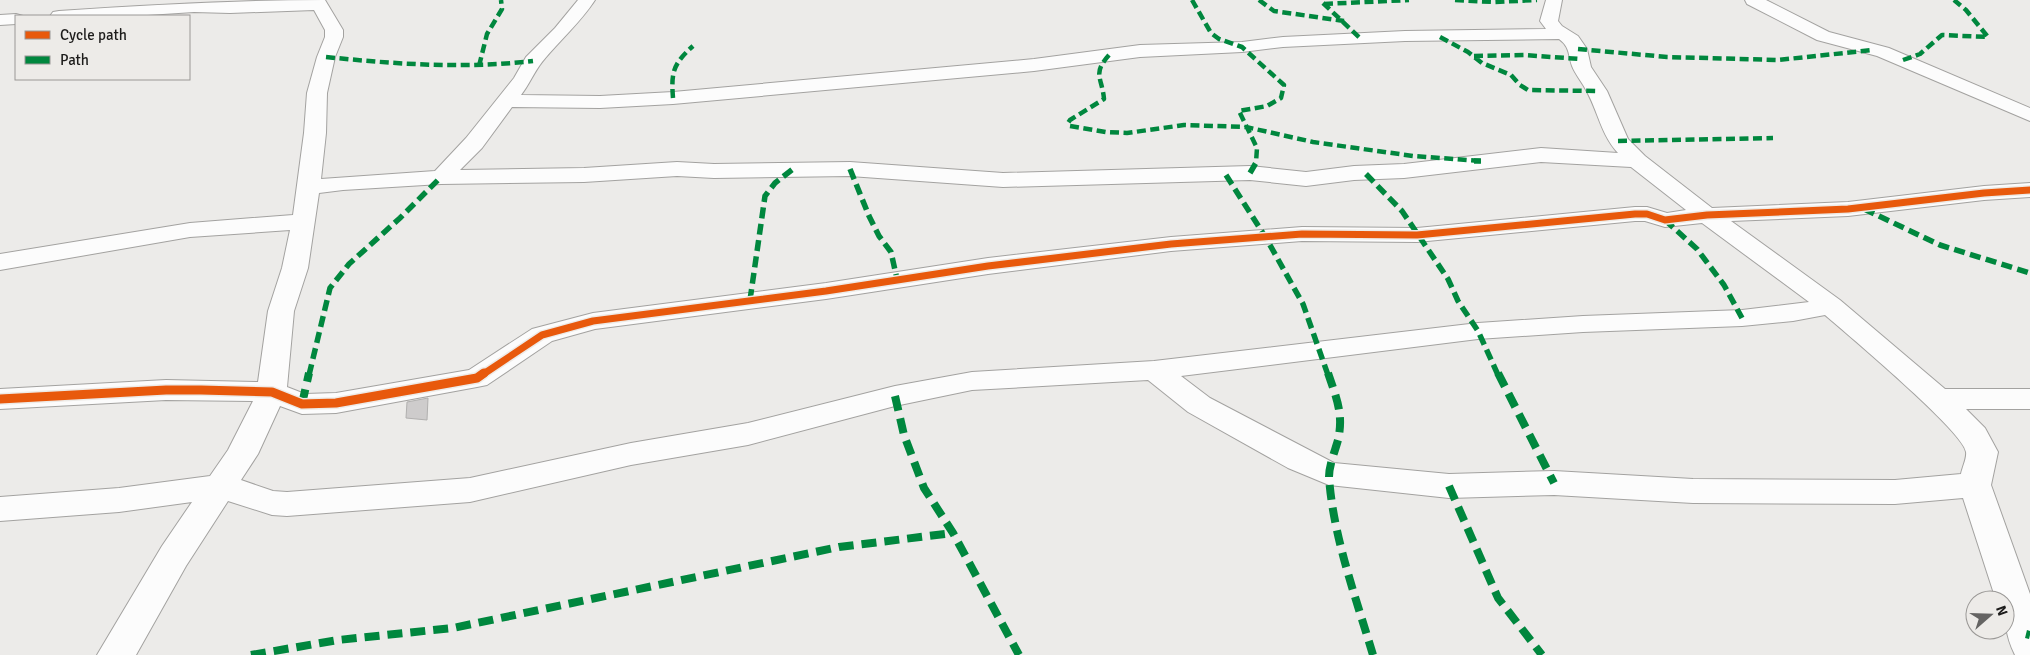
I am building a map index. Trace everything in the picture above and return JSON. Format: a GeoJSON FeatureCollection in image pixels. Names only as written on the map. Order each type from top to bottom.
{"type":"FeatureCollection","features":[{"type":"Feature","properties":{"kind":"street"},"geometry":{"type":"LineString","coordinates":[[442,177],[474,143],[507,102],[523,80],[533,60],[587,0]]}},
{"type":"Feature","properties":{"kind":"street"},"geometry":{"type":"LineString","coordinates":[[1554,0],[1549,21],[1561,34],[1572,40],[1578,49],[1582,67],[1597,91],[1618,141],[1636,161],[1706,215],[1831,306],[1938,399],[1974,435],[1982,452],[1975,485],[2030,647]]}},
{"type":"Feature","properties":{"kind":"street"},"geometry":{"type":"LineString","coordinates":[[1753,0],[1823,36],[1883,52],[2030,115]]}},
{"type":"Feature","properties":{"kind":"street"},"geometry":{"type":"LineString","coordinates":[[75,15],[318,2],[334,30],[334,37],[326,57],[317,93],[304,222],[295,268],[281,311],[272,392],[242,454],[174,556],[116,655]]}},
{"type":"Feature","properties":{"kind":"street"},"geometry":{"type":"LineString","coordinates":[[0,20],[15,19]]}},
{"type":"Feature","properties":{"kind":"street"},"geometry":{"type":"LineString","coordinates":[[507,102],[600,102],[673,98],[1034,65],[1140,51],[1186,48],[1242,47],[1282,42],[1405,36],[1561,34]]}},
{"type":"Feature","properties":{"kind":"street"},"geometry":{"type":"LineString","coordinates":[[308,188],[343,182],[442,177],[584,175],[677,169],[714,171],[821,168],[905,172],[1003,180],[1250,173],[1306,178],[1354,173],[1404,171],[1541,155],[1636,161]]}},
{"type":"Feature","properties":{"kind":"street"},"geometry":{"type":"LineString","coordinates":[[0,399],[166,390],[272,392],[302,404],[336,403],[476,378],[542,335],[593,322],[1050,258],[1171,244],[1302,234],[1417,235],[1635,214],[1647,214],[1665,220],[1706,215],[1848,209],[2030,190]]}},
{"type":"Feature","properties":{"kind":"street"},"geometry":{"type":"LineString","coordinates":[[0,262],[125,239],[266,222],[304,222]]}},
{"type":"Feature","properties":{"kind":"street"},"geometry":{"type":"LineString","coordinates":[[0,509],[119,500],[221,486],[272,503],[287,504],[470,490],[631,454],[748,434],[895,396],[966,382],[1154,370],[1430,338],[1478,330],[1742,318],[1793,313],[1831,306]]}},
{"type":"Feature","properties":{"kind":"street"},"geometry":{"type":"LineString","coordinates":[[1154,370],[1198,405],[1329,474],[1449,486],[1554,483],[1693,491],[1895,492],[1975,485]]}},
{"type":"Feature","properties":{"kind":"street"},"geometry":{"type":"LineString","coordinates":[[1938,399],[2030,399]]}},
{"type":"Feature","properties":{"kind":"building"},"geometry":{"type":"Polygon","coordinates":[[[428,398],[427,420],[406,418],[407,402],[428,398]]]}},
{"type":"Feature","properties":{"kind":"marked path"},"geometry":{"type":"LineString","coordinates":[[479,66],[487,34],[502,9],[501,0]]}},
{"type":"Feature","properties":{"kind":"marked path"},"geometry":{"type":"LineString","coordinates":[[1192,0],[1211,33],[1219,39],[1242,47],[1284,85],[1281,98],[1267,106],[1239,111],[1257,148],[1258,159],[1250,173]]}},
{"type":"Feature","properties":{"kind":"marked path"},"geometry":{"type":"LineString","coordinates":[[1259,0],[1274,11],[1344,21]]}},
{"type":"Feature","properties":{"kind":"marked path"},"geometry":{"type":"LineString","coordinates":[[1324,4],[1409,0]]}},
{"type":"Feature","properties":{"kind":"marked path"},"geometry":{"type":"LineString","coordinates":[[1455,0],[1494,2],[1537,0]]}},
{"type":"Feature","properties":{"kind":"marked path"},"geometry":{"type":"LineString","coordinates":[[1903,60],[1920,54],[1942,35],[1988,37],[1966,10],[1954,0]]}},
{"type":"Feature","properties":{"kind":"marked path"},"geometry":{"type":"LineString","coordinates":[[1323,3],[1361,39]]}},
{"type":"Feature","properties":{"kind":"marked path"},"geometry":{"type":"LineString","coordinates":[[1440,37],[1468,52],[1482,63],[1511,75],[1520,85],[1528,90],[1597,91]]}},
{"type":"Feature","properties":{"kind":"marked path"},"geometry":{"type":"LineString","coordinates":[[673,98],[672,74],[674,68],[680,58],[693,46]]}},
{"type":"Feature","properties":{"kind":"marked path"},"geometry":{"type":"LineString","coordinates":[[1578,49],[1667,57],[1778,60],[1873,50]]}},
{"type":"Feature","properties":{"kind":"marked path"},"geometry":{"type":"LineString","coordinates":[[1109,55],[1102,62],[1098,73],[1104,99],[1070,120],[1068,123],[1070,126],[1106,132],[1127,133],[1184,125],[1246,127],[1313,142],[1413,156],[1481,161]]}},
{"type":"Feature","properties":{"kind":"marked path"},"geometry":{"type":"LineString","coordinates":[[1474,56],[1524,55],[1580,59]]}},
{"type":"Feature","properties":{"kind":"marked path"},"geometry":{"type":"LineString","coordinates":[[326,57],[404,64],[455,66],[481,66],[533,61]]}},
{"type":"Feature","properties":{"kind":"marked path"},"geometry":{"type":"LineString","coordinates":[[1618,141],[1773,138]]}},
{"type":"Feature","properties":{"kind":"marked path"},"geometry":{"type":"LineString","coordinates":[[750,300],[765,196],[775,183],[793,169]]}},
{"type":"Feature","properties":{"kind":"marked path"},"geometry":{"type":"LineString","coordinates":[[850,169],[869,216],[879,236],[891,252],[897,279]]}},
{"type":"Feature","properties":{"kind":"marked path"},"geometry":{"type":"LineString","coordinates":[[1366,174],[1402,211],[1448,279],[1458,301],[1478,331],[1512,404],[1554,483]]}},
{"type":"Feature","properties":{"kind":"marked path"},"geometry":{"type":"LineString","coordinates":[[1226,175],[1266,238],[1303,304],[1341,411],[1339,437],[1329,474],[1333,508],[1352,586],[1373,655]]}},
{"type":"Feature","properties":{"kind":"marked path"},"geometry":{"type":"LineString","coordinates":[[302,404],[330,288],[349,264],[400,218],[441,177]]}},
{"type":"Feature","properties":{"kind":"marked path"},"geometry":{"type":"LineString","coordinates":[[1864,209],[1940,245],[2030,273]]}},
{"type":"Feature","properties":{"kind":"marked path"},"geometry":{"type":"LineString","coordinates":[[1665,220],[1697,249],[1724,285],[1742,318]]}},
{"type":"Feature","properties":{"kind":"marked path"},"geometry":{"type":"LineString","coordinates":[[895,396],[904,435],[924,488],[953,533],[1019,655]]}},
{"type":"Feature","properties":{"kind":"marked path"},"geometry":{"type":"LineString","coordinates":[[1449,486],[1498,598],[1542,655]]}},
{"type":"Feature","properties":{"kind":"marked path"},"geometry":{"type":"LineString","coordinates":[[251,655],[338,640],[453,628],[839,547],[953,533]]}},
{"type":"Feature","properties":{"kind":"marked path"},"geometry":{"type":"LineString","coordinates":[[2026,634],[2030,635]]}},
{"type":"Feature","properties":{"kind":"cycle path"},"geometry":{"type":"LineString","coordinates":[[0,399],[166,390],[201,390],[272,392],[302,404],[336,403],[477,378],[542,335],[593,321],[826,291],[988,266],[1171,244],[1302,234],[1417,235],[1635,214],[1647,214],[1665,220],[1707,215],[1848,209],[1984,193],[2030,190]]}}]}
